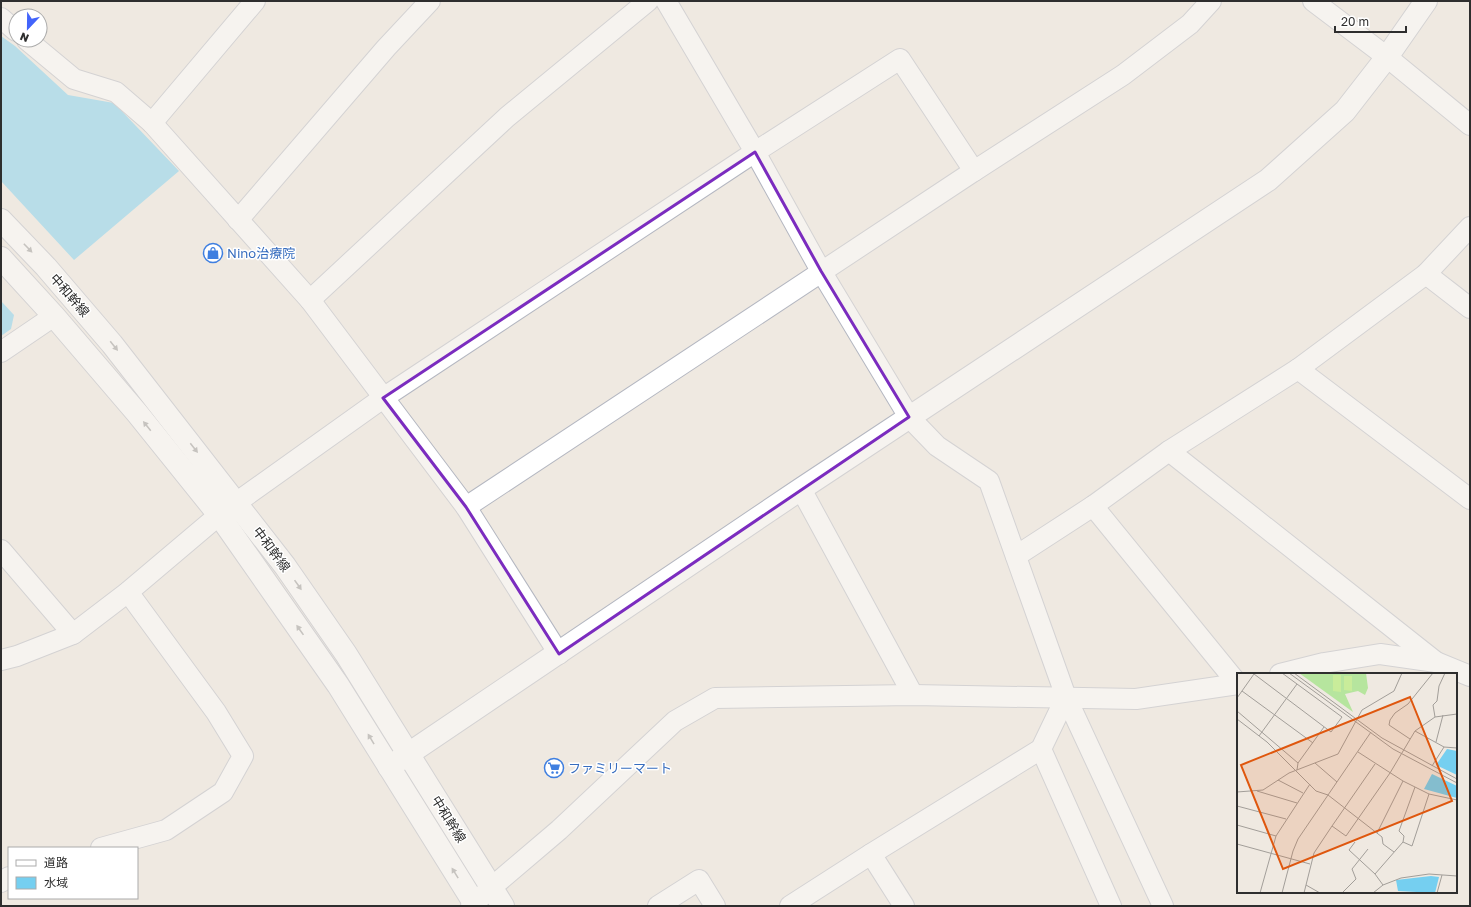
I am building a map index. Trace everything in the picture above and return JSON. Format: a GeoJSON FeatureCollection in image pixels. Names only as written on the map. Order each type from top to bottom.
{"type":"FeatureCollection","features":[{"type":"Feature","properties":{"kind":"main road"},"geometry":{"type":"LineString","coordinates":[[388,768],[559,654],[801,489],[1268,180],[1345,111],[1387,57],[1426,1]]}},
{"type":"Feature","properties":{"kind":"main road","name":"中和幹線"},"geometry":{"type":"LineString","coordinates":[[1,220],[46,267],[112,344],[228,509],[474,905]]}},
{"type":"Feature","properties":{"kind":"main road","name":"中和幹線"},"geometry":{"type":"LineString","coordinates":[[1,258],[54,316],[136,413],[285,566],[346,654],[503,906]]}},
{"type":"Feature","properties":{"kind":"street"},"geometry":{"type":"LineString","coordinates":[[152,123],[255,1]]}},
{"type":"Feature","properties":{"kind":"street"},"geometry":{"type":"LineString","coordinates":[[238,220],[386,48],[430,1]]}},
{"type":"Feature","properties":{"kind":"street"},"geometry":{"type":"LineString","coordinates":[[310,300],[507,117],[648,1]]}},
{"type":"Feature","properties":{"kind":"street"},"geometry":{"type":"LineString","coordinates":[[666,1],[755,152],[821,271],[910,417],[937,446],[989,481],[1066,697],[1163,906]]}},
{"type":"Feature","properties":{"kind":"street"},"geometry":{"type":"LineString","coordinates":[[466,506],[821,271],[1123,75],[1190,24],[1211,1]]}},
{"type":"Feature","properties":{"kind":"street"},"geometry":{"type":"LineString","coordinates":[[1313,1],[1387,57],[1470,125]]}},
{"type":"Feature","properties":{"kind":"street"},"geometry":{"type":"LineString","coordinates":[[37,48],[74,79],[116,92],[152,123],[310,300],[466,506],[559,654]]}},
{"type":"Feature","properties":{"kind":"street"},"geometry":{"type":"LineString","coordinates":[[1,660],[17,656],[73,634],[128,592],[228,509],[383,398],[755,152],[900,59],[974,171]]}},
{"type":"Feature","properties":{"kind":"street"},"geometry":{"type":"LineString","coordinates":[[1016,556],[1093,506],[1169,451],[1298,369],[1426,274],[1470,227]]}},
{"type":"Feature","properties":{"kind":"street"},"geometry":{"type":"LineString","coordinates":[[1426,274],[1470,308]]}},
{"type":"Feature","properties":{"kind":"street"},"geometry":{"type":"LineString","coordinates":[[1,352],[54,316]]}},
{"type":"Feature","properties":{"kind":"street"},"geometry":{"type":"LineString","coordinates":[[1298,369],[1470,499]]}},
{"type":"Feature","properties":{"kind":"street"},"geometry":{"type":"LineString","coordinates":[[1169,451],[1436,662]]}},
{"type":"Feature","properties":{"kind":"street"},"geometry":{"type":"LineString","coordinates":[[801,489],[913,695]]}},
{"type":"Feature","properties":{"kind":"street"},"geometry":{"type":"LineString","coordinates":[[1093,506],[1237,683]]}},
{"type":"Feature","properties":{"kind":"street"},"geometry":{"type":"LineString","coordinates":[[1,550],[73,634]]}},
{"type":"Feature","properties":{"kind":"street"},"geometry":{"type":"LineString","coordinates":[[105,847],[166,830],[223,792],[243,756],[216,712],[128,592]]}},
{"type":"Feature","properties":{"kind":"street"},"geometry":{"type":"LineString","coordinates":[[1284,673],[1324,663],[1380,654],[1436,662],[1470,676]]}},
{"type":"Feature","properties":{"kind":"street"},"geometry":{"type":"LineString","coordinates":[[474,905],[492,887],[559,830],[675,721],[714,698],[913,695],[1136,698],[1237,684]]}},
{"type":"Feature","properties":{"kind":"street"},"geometry":{"type":"LineString","coordinates":[[790,906],[1041,749],[1066,697]]}},
{"type":"Feature","properties":{"kind":"street"},"geometry":{"type":"LineString","coordinates":[[1041,749],[1111,906]]}},
{"type":"Feature","properties":{"kind":"street"},"geometry":{"type":"LineString","coordinates":[[871,854],[904,906]]}},
{"type":"Feature","properties":{"kind":"street"},"geometry":{"type":"LineString","coordinates":[[658,906],[699,880],[715,906]]}},
{"type":"Feature","properties":{"kind":"highlighted area"},"geometry":{"type":"Polygon","coordinates":[[[755,152],[821,271],[909,417],[559,654],[466,507],[383,398],[755,152]]]}},
{"type":"Feature","properties":{"kind":"water"},"geometry":{"type":"Polygon","coordinates":[[[1,36],[8,41],[8,48],[17,48],[68,95],[114,103],[179,171],[74,260],[1,181],[1,36]]]}},
{"type":"Feature","properties":{"kind":"water"},"geometry":{"type":"Polygon","coordinates":[[[1,301],[14,315],[11,329],[1,336],[1,301]]]}},
{"type":"Feature","properties":{"kind":"place","name":"Nino治療院"},"geometry":{"type":"Point","coordinates":[213,253]}},
{"type":"Feature","properties":{"kind":"place","name":"ファミリーマート"},"geometry":{"type":"Point","coordinates":[554,768]}}]}
